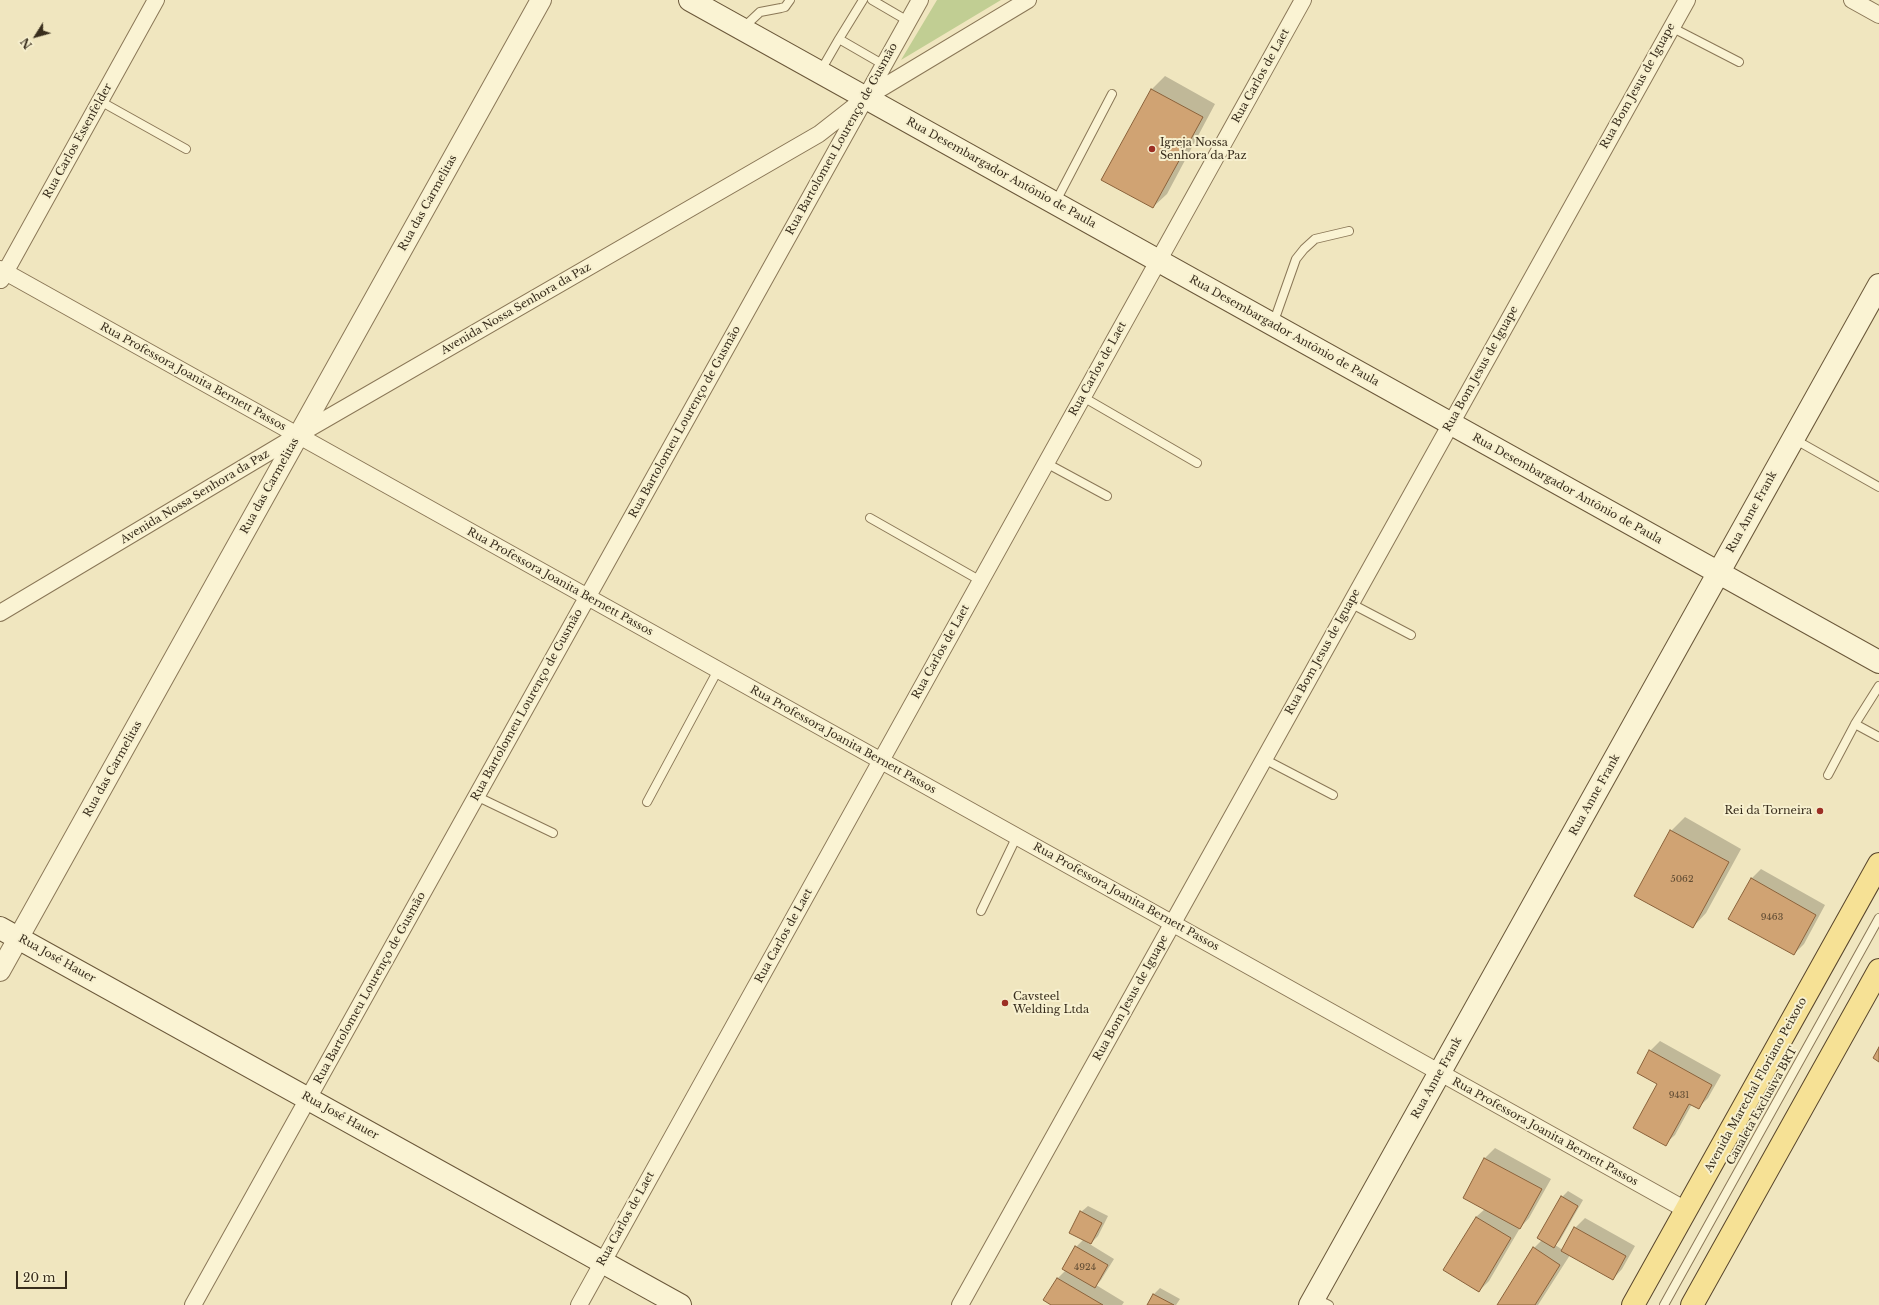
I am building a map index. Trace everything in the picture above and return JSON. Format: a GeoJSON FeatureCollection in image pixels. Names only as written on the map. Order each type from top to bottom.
{"type":"FeatureCollection","features":[{"type":"Feature","properties":{"kind":"main road","name":"Rua Desembargador Antônio de Paula"},"geometry":{"type":"LineString","coordinates":[[690,0],[1879,662]]}},
{"type":"Feature","properties":{"kind":"main road","name":"Rua Anne Frank"},"geometry":{"type":"LineString","coordinates":[[1318,1303],[1440,1073],[1879,285]]}},
{"type":"Feature","properties":{"kind":"main road","name":"Avenida Marechal Floriano Peixoto"},"geometry":{"type":"LineString","coordinates":[[1633,1305],[1879,864]]}},
{"type":"Feature","properties":{"kind":"main road","name":"Rua José Hauer"},"geometry":{"type":"LineString","coordinates":[[9,933],[680,1305]]}},
{"type":"Feature","properties":{"kind":"main road"},"geometry":{"type":"LineString","coordinates":[[1692,1305],[1879,970]]}},
{"type":"Feature","properties":{"kind":"street","name":"Rua Carlos Essenfelder"},"geometry":{"type":"LineString","coordinates":[[2,274],[156,0]]}},
{"type":"Feature","properties":{"kind":"street","name":"Rua das Carmelitas"},"geometry":{"type":"LineString","coordinates":[[0,972],[9,933],[298,436],[541,0]]}},
{"type":"Feature","properties":{"kind":"street","name":"Rua Bartolomeu Lourenço de Gusmão"},"geometry":{"type":"LineString","coordinates":[[194,1305],[920,0]]}},
{"type":"Feature","properties":{"kind":"street","name":"Avenida Nossa Senhora da Paz"},"geometry":{"type":"LineString","coordinates":[[0,613],[298,436],[819,134],[865,98],[1028,0]]}},
{"type":"Feature","properties":{"kind":"street","name":"Rua Carlos de Laet"},"geometry":{"type":"LineString","coordinates":[[579,1305],[1303,0]]}},
{"type":"Feature","properties":{"kind":"street","name":"Rua Bom Jesus de Iguape"},"geometry":{"type":"LineString","coordinates":[[960,1305],[1686,0]]}},
{"type":"Feature","properties":{"kind":"street"},"geometry":{"type":"LineString","coordinates":[[1852,0],[1879,15]]}},
{"type":"Feature","properties":{"kind":"street","name":"Rua Professora Joanita Bernett Passos"},"geometry":{"type":"LineString","coordinates":[[2,274],[298,436],[1686,1210]]}},
{"type":"Feature","properties":{"kind":"lane"},"geometry":{"type":"LineString","coordinates":[[742,29],[760,12],[785,7],[790,0]]}},
{"type":"Feature","properties":{"kind":"lane"},"geometry":{"type":"LineString","coordinates":[[819,72],[863,0]]}},
{"type":"Feature","properties":{"kind":"lane"},"geometry":{"type":"LineString","coordinates":[[872,0],[908,21]]}},
{"type":"Feature","properties":{"kind":"lane"},"geometry":{"type":"LineString","coordinates":[[1671,27],[1739,62]]}},
{"type":"Feature","properties":{"kind":"lane"},"geometry":{"type":"LineString","coordinates":[[840,39],[884,65]]}},
{"type":"Feature","properties":{"kind":"lane"},"geometry":{"type":"LineString","coordinates":[[1055,204],[1112,94]]}},
{"type":"Feature","properties":{"kind":"lane"},"geometry":{"type":"LineString","coordinates":[[100,101],[186,149]]}},
{"type":"Feature","properties":{"kind":"lane"},"geometry":{"type":"LineString","coordinates":[[1273,324],[1296,259],[1304,249],[1315,238],[1349,231]]}},
{"type":"Feature","properties":{"kind":"lane"},"geometry":{"type":"LineString","coordinates":[[1083,397],[1197,463]]}},
{"type":"Feature","properties":{"kind":"lane"},"geometry":{"type":"LineString","coordinates":[[1793,439],[1879,487]]}},
{"type":"Feature","properties":{"kind":"lane"},"geometry":{"type":"LineString","coordinates":[[1046,463],[1107,496]]}},
{"type":"Feature","properties":{"kind":"lane"},"geometry":{"type":"LineString","coordinates":[[870,518],[981,581]]}},
{"type":"Feature","properties":{"kind":"lane"},"geometry":{"type":"LineString","coordinates":[[1350,603],[1411,635]]}},
{"type":"Feature","properties":{"kind":"lane"},"geometry":{"type":"LineString","coordinates":[[647,802],[718,670]]}},
{"type":"Feature","properties":{"kind":"lane"},"geometry":{"type":"LineString","coordinates":[[1828,775],[1879,686]]}},
{"type":"Feature","properties":{"kind":"lane"},"geometry":{"type":"LineString","coordinates":[[1856,724],[1879,737]]}},
{"type":"Feature","properties":{"kind":"lane"},"geometry":{"type":"LineString","coordinates":[[1264,759],[1333,795]]}},
{"type":"Feature","properties":{"kind":"lane"},"geometry":{"type":"LineString","coordinates":[[476,796],[553,833]]}},
{"type":"Feature","properties":{"kind":"lane"},"geometry":{"type":"LineString","coordinates":[[981,912],[1017,836]]}},
{"type":"Feature","properties":{"kind":"lane","name":"Canaleta Exclusiva BRT"},"geometry":{"type":"LineString","coordinates":[[1664,1305],[1879,918]]}},
{"type":"Feature","properties":{"kind":"green space"},"geometry":{"type":"Polygon","coordinates":[[[937,0],[1001,0],[901,60],[937,0]]]}},
{"type":"Feature","properties":{"kind":"building","name":"Igreja Nossa Senhora da Paz"},"geometry":{"type":"Polygon","coordinates":[[[1151,89],[1203,117],[1153,208],[1101,180],[1151,89]]]}},
{"type":"Feature","properties":{"kind":"building"},"geometry":{"type":"Polygon","coordinates":[[[1670,830],[1729,862],[1693,928],[1634,896],[1670,830]]]}},
{"type":"Feature","properties":{"kind":"building"},"geometry":{"type":"Polygon","coordinates":[[[1751,878],[1816,915],[1794,955],[1728,919],[1751,878]]]}},
{"type":"Feature","properties":{"kind":"building"},"geometry":{"type":"Polygon","coordinates":[[[1879,1047],[1879,1062],[1873,1058],[1879,1047]]]}},
{"type":"Feature","properties":{"kind":"building"},"geometry":{"type":"Polygon","coordinates":[[[1649,1050],[1712,1085],[1699,1109],[1689,1104],[1666,1146],[1633,1128],[1657,1084],[1637,1073],[1649,1050]]]}},
{"type":"Feature","properties":{"kind":"building"},"geometry":{"type":"Polygon","coordinates":[[[1484,1158],[1542,1189],[1520,1229],[1463,1198],[1484,1158]]]}},
{"type":"Feature","properties":{"kind":"building"},"geometry":{"type":"Polygon","coordinates":[[[1561,1196],[1578,1206],[1554,1248],[1537,1238],[1561,1196]]]}},
{"type":"Feature","properties":{"kind":"building"},"geometry":{"type":"Polygon","coordinates":[[[1080,1211],[1102,1223],[1091,1244],[1069,1233],[1080,1211]]]}},
{"type":"Feature","properties":{"kind":"building"},"geometry":{"type":"Polygon","coordinates":[[[1476,1217],[1511,1238],[1479,1292],[1443,1270],[1476,1217]]]}},
{"type":"Feature","properties":{"kind":"building"},"geometry":{"type":"Polygon","coordinates":[[[1574,1227],[1626,1256],[1613,1280],[1561,1251],[1574,1227]]]}},
{"type":"Feature","properties":{"kind":"building"},"geometry":{"type":"Polygon","coordinates":[[[1075,1246],[1108,1265],[1095,1288],[1062,1269],[1075,1246]]]}},
{"type":"Feature","properties":{"kind":"building"},"geometry":{"type":"Polygon","coordinates":[[[1533,1247],[1560,1265],[1535,1305],[1497,1305],[1533,1247]]]}},
{"type":"Feature","properties":{"kind":"building"},"geometry":{"type":"Polygon","coordinates":[[[1057,1278],[1103,1305],[1051,1305],[1043,1300],[1057,1278]]]}},
{"type":"Feature","properties":{"kind":"building"},"geometry":{"type":"Polygon","coordinates":[[[1153,1294],[1174,1305],[1147,1305],[1153,1294]]]}},
{"type":"Feature","properties":{"kind":"place","name":"Igreja Nossa Senhora da Paz"},"geometry":{"type":"Point","coordinates":[1152,149]}},
{"type":"Feature","properties":{"kind":"place","name":"Rei da Torneira"},"geometry":{"type":"Point","coordinates":[1820,811]}},
{"type":"Feature","properties":{"kind":"place","name":"Cavsteel Welding Ltda"},"geometry":{"type":"Point","coordinates":[1005,1003]}}]}
